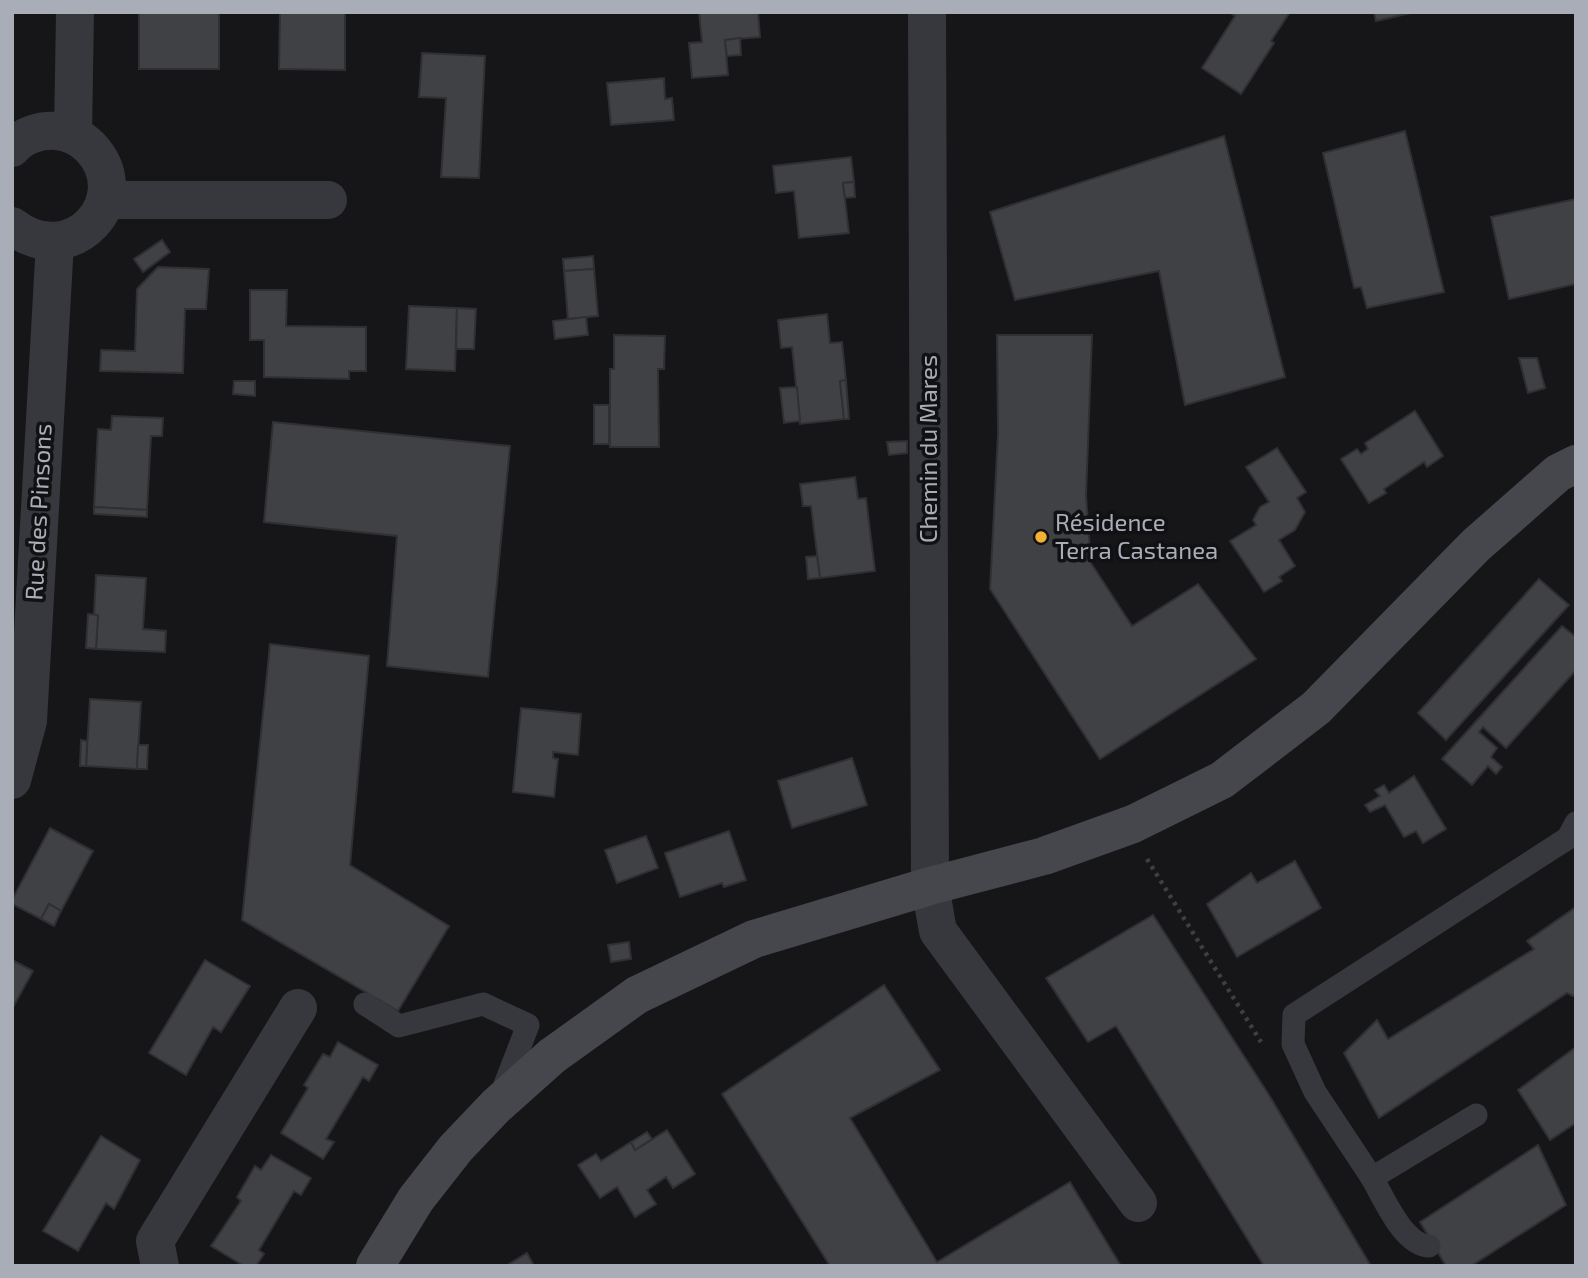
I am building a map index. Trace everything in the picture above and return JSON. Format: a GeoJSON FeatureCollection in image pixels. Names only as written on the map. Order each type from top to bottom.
{"type":"FeatureCollection","features":[{"type":"Feature","properties":{"kind":"street"},"geometry":{"type":"LineString","coordinates":[[74,135],[75,12]]}},
{"type":"Feature","properties":{"kind":"street","name":"Chemin du Mares"},"geometry":{"type":"LineString","coordinates":[[927,12],[929,886],[938,931],[1138,1203]]}},
{"type":"Feature","properties":{"kind":"street"},"geometry":{"type":"LineString","coordinates":[[12,148],[32,134],[51,131],[74,135],[97,155],[107,184],[105,200],[98,216],[87,229],[72,238],[55,242],[31,238],[12,226]]}},
{"type":"Feature","properties":{"kind":"street"},"geometry":{"type":"LineString","coordinates":[[105,200],[328,200]]}},
{"type":"Feature","properties":{"kind":"street","name":"Rue des Pinsons"},"geometry":{"type":"LineString","coordinates":[[12,780],[28,721],[55,242]]}},
{"type":"Feature","properties":{"kind":"street"},"geometry":{"type":"LineString","coordinates":[[375,1266],[416,1199],[456,1148],[552,1056],[637,995],[754,939],[929,886],[1044,856],[1126,826],[1222,780],[1316,708],[1476,545],[1558,472],[1576,464]]}},
{"type":"Feature","properties":{"kind":"street"},"geometry":{"type":"LineString","coordinates":[[160,1266],[155,1241],[298,1008]]}},
{"type":"Feature","properties":{"kind":"lane"},"geometry":{"type":"LineString","coordinates":[[1429,1246],[1421,1246],[1406,1235],[1315,1092],[1293,1044],[1294,1014],[1568,838],[1576,823]]}},
{"type":"Feature","properties":{"kind":"lane"},"geometry":{"type":"LineString","coordinates":[[365,1004],[399,1026],[483,1004],[528,1025],[496,1107]]}},
{"type":"Feature","properties":{"kind":"lane"},"geometry":{"type":"LineString","coordinates":[[1372,1178],[1476,1115]]}},
{"type":"Feature","properties":{"kind":"path"},"geometry":{"type":"LineString","coordinates":[[1126,826],[1184,916]]}},
{"type":"Feature","properties":{"kind":"building"},"geometry":{"type":"Polygon","coordinates":[[[139,12],[219,12],[219,69],[139,69],[139,12]]]}},
{"type":"Feature","properties":{"kind":"building"},"geometry":{"type":"Polygon","coordinates":[[[280,12],[345,13],[345,70],[279,69],[280,12]]]}},
{"type":"Feature","properties":{"kind":"building"},"geometry":{"type":"Polygon","coordinates":[[[699,12],[758,12],[760,37],[725,40],[728,75],[692,78],[689,43],[702,42],[699,12]]]}},
{"type":"Feature","properties":{"kind":"building"},"geometry":{"type":"Polygon","coordinates":[[[1229,12],[1290,12],[1271,41],[1274,43],[1241,94],[1202,68],[1235,16],[1229,12]]]}},
{"type":"Feature","properties":{"kind":"building"},"geometry":{"type":"Polygon","coordinates":[[[1374,12],[1415,12],[1376,21],[1374,12]]]}},
{"type":"Feature","properties":{"kind":"building"},"geometry":{"type":"Polygon","coordinates":[[[740,38],[741,55],[727,56],[725,40],[740,38]]]}},
{"type":"Feature","properties":{"kind":"building"},"geometry":{"type":"Polygon","coordinates":[[[422,53],[485,56],[479,178],[441,177],[446,98],[419,97],[422,53]]]}},
{"type":"Feature","properties":{"kind":"building"},"geometry":{"type":"Polygon","coordinates":[[[664,78],[665,99],[672,98],[674,120],[611,125],[607,83],[664,78]]]}},
{"type":"Feature","properties":{"kind":"building"},"geometry":{"type":"Polygon","coordinates":[[[1405,131],[1444,292],[1367,308],[1361,287],[1354,288],[1323,153],[1405,131]]]}},
{"type":"Feature","properties":{"kind":"building"},"geometry":{"type":"Polygon","coordinates":[[[1224,136],[1285,377],[1185,405],[1159,271],[1015,300],[990,212],[1224,136]]]}},
{"type":"Feature","properties":{"kind":"building"},"geometry":{"type":"Polygon","coordinates":[[[851,157],[854,182],[843,183],[849,233],[799,238],[794,191],[776,193],[773,166],[851,157]]]}},
{"type":"Feature","properties":{"kind":"building"},"geometry":{"type":"Polygon","coordinates":[[[854,182],[855,197],[845,198],[843,183],[854,182]]]}},
{"type":"Feature","properties":{"kind":"building"},"geometry":{"type":"Polygon","coordinates":[[[1576,199],[1576,284],[1509,299],[1491,217],[1576,199]]]}},
{"type":"Feature","properties":{"kind":"building"},"geometry":{"type":"Polygon","coordinates":[[[162,240],[170,252],[143,272],[134,259],[162,240]]]}},
{"type":"Feature","properties":{"kind":"building"},"geometry":{"type":"Polygon","coordinates":[[[593,256],[594,269],[564,271],[563,259],[593,256]]]}},
{"type":"Feature","properties":{"kind":"building"},"geometry":{"type":"Polygon","coordinates":[[[158,267],[209,269],[206,309],[185,309],[183,373],[100,371],[101,350],[135,351],[137,289],[158,267]]]}},
{"type":"Feature","properties":{"kind":"building"},"geometry":{"type":"Polygon","coordinates":[[[594,269],[598,316],[568,319],[564,271],[594,269]]]}},
{"type":"Feature","properties":{"kind":"building"},"geometry":{"type":"Polygon","coordinates":[[[250,290],[287,290],[286,326],[366,327],[366,371],[349,371],[349,379],[264,377],[264,340],[250,340],[250,290]]]}},
{"type":"Feature","properties":{"kind":"building"},"geometry":{"type":"Polygon","coordinates":[[[409,306],[457,308],[455,371],[406,369],[409,306]]]}},
{"type":"Feature","properties":{"kind":"building"},"geometry":{"type":"Polygon","coordinates":[[[457,308],[476,309],[474,349],[456,349],[457,308]]]}},
{"type":"Feature","properties":{"kind":"building"},"geometry":{"type":"Polygon","coordinates":[[[827,314],[830,343],[842,342],[846,380],[840,381],[844,419],[800,424],[792,347],[781,348],[778,320],[827,314]]]}},
{"type":"Feature","properties":{"kind":"building"},"geometry":{"type":"Polygon","coordinates":[[[586,317],[588,335],[555,339],[553,321],[586,317]]]}},
{"type":"Feature","properties":{"kind":"building"},"geometry":{"type":"Polygon","coordinates":[[[614,335],[665,336],[664,369],[658,369],[659,447],[610,447],[610,369],[614,369],[614,335]]]}},
{"type":"Feature","properties":{"kind":"building","name":"Résidence Terra Castanea"},"geometry":{"type":"Polygon","coordinates":[[[997,335],[1092,335],[1086,496],[1091,563],[1132,626],[1198,584],[1256,659],[1100,759],[990,589],[998,434],[997,335]]]}},
{"type":"Feature","properties":{"kind":"building"},"geometry":{"type":"Polygon","coordinates":[[[1519,358],[1537,358],[1545,388],[1528,393],[1519,358]]]}},
{"type":"Feature","properties":{"kind":"building"},"geometry":{"type":"Polygon","coordinates":[[[846,380],[849,419],[844,419],[840,381],[846,380]]]}},
{"type":"Feature","properties":{"kind":"building"},"geometry":{"type":"Polygon","coordinates":[[[234,381],[255,381],[255,396],[233,394],[234,381]]]}},
{"type":"Feature","properties":{"kind":"building"},"geometry":{"type":"Polygon","coordinates":[[[797,387],[800,421],[784,423],[780,388],[797,387]]]}},
{"type":"Feature","properties":{"kind":"building"},"geometry":{"type":"Polygon","coordinates":[[[594,405],[609,405],[609,444],[594,444],[594,405]]]}},
{"type":"Feature","properties":{"kind":"building"},"geometry":{"type":"Polygon","coordinates":[[[1415,411],[1443,456],[1427,467],[1424,462],[1384,489],[1386,493],[1369,503],[1341,459],[1357,449],[1361,454],[1368,449],[1365,443],[1415,411]]]}},
{"type":"Feature","properties":{"kind":"building"},"geometry":{"type":"Polygon","coordinates":[[[112,416],[163,418],[162,436],[151,436],[147,510],[94,507],[98,429],[111,430],[112,416]]]}},
{"type":"Feature","properties":{"kind":"building"},"geometry":{"type":"Polygon","coordinates":[[[273,422],[510,446],[488,677],[387,666],[397,536],[264,522],[273,422]]]}},
{"type":"Feature","properties":{"kind":"building"},"geometry":{"type":"Polygon","coordinates":[[[907,441],[907,453],[889,455],[887,442],[907,441]]]}},
{"type":"Feature","properties":{"kind":"building"},"geometry":{"type":"Polygon","coordinates":[[[1277,448],[1306,492],[1297,498],[1305,512],[1295,530],[1279,540],[1295,566],[1279,577],[1282,581],[1264,592],[1230,541],[1256,525],[1253,520],[1260,507],[1269,502],[1246,467],[1277,448]]]}},
{"type":"Feature","properties":{"kind":"building"},"geometry":{"type":"Polygon","coordinates":[[[855,477],[858,499],[866,498],[875,571],[820,578],[811,506],[803,506],[800,484],[855,477]]]}},
{"type":"Feature","properties":{"kind":"building"},"geometry":{"type":"Polygon","coordinates":[[[94,507],[147,510],[147,517],[94,514],[94,507]]]}},
{"type":"Feature","properties":{"kind":"building"},"geometry":{"type":"Polygon","coordinates":[[[817,556],[820,578],[808,579],[806,557],[817,556]]]}},
{"type":"Feature","properties":{"kind":"building"},"geometry":{"type":"Polygon","coordinates":[[[96,575],[146,578],[143,629],[166,631],[165,652],[96,649],[96,575]]]}},
{"type":"Feature","properties":{"kind":"building"},"geometry":{"type":"Polygon","coordinates":[[[1539,579],[1569,605],[1446,740],[1418,713],[1539,579]]]}},
{"type":"Feature","properties":{"kind":"building"},"geometry":{"type":"Polygon","coordinates":[[[88,614],[98,615],[96,649],[86,648],[88,614]]]}},
{"type":"Feature","properties":{"kind":"building"},"geometry":{"type":"Polygon","coordinates":[[[1562,626],[1576,637],[1576,670],[1506,748],[1483,727],[1479,732],[1497,748],[1491,757],[1502,767],[1496,774],[1488,766],[1472,785],[1442,759],[1562,626]]]}},
{"type":"Feature","properties":{"kind":"building"},"geometry":{"type":"Polygon","coordinates":[[[270,644],[369,656],[350,865],[449,926],[398,1011],[242,920],[270,644]]]}},
{"type":"Feature","properties":{"kind":"building"},"geometry":{"type":"Polygon","coordinates":[[[90,699],[141,702],[137,769],[86,766],[90,699]]]}},
{"type":"Feature","properties":{"kind":"building"},"geometry":{"type":"Polygon","coordinates":[[[521,708],[581,714],[578,755],[553,752],[553,758],[558,759],[554,797],[513,792],[521,708]]]}},
{"type":"Feature","properties":{"kind":"building"},"geometry":{"type":"Polygon","coordinates":[[[81,740],[87,741],[86,766],[80,766],[81,740]]]}},
{"type":"Feature","properties":{"kind":"building"},"geometry":{"type":"Polygon","coordinates":[[[138,745],[148,745],[147,769],[137,769],[138,745]]]}},
{"type":"Feature","properties":{"kind":"building"},"geometry":{"type":"Polygon","coordinates":[[[852,758],[867,805],[792,828],[778,781],[852,758]]]}},
{"type":"Feature","properties":{"kind":"building"},"geometry":{"type":"Polygon","coordinates":[[[1414,776],[1446,829],[1423,843],[1416,831],[1404,837],[1385,805],[1370,812],[1365,805],[1380,796],[1375,790],[1384,785],[1389,793],[1414,776]]]}},
{"type":"Feature","properties":{"kind":"building"},"geometry":{"type":"Polygon","coordinates":[[[50,828],[93,851],[61,911],[49,904],[41,919],[12,904],[12,900],[50,828]]]}},
{"type":"Feature","properties":{"kind":"building"},"geometry":{"type":"Polygon","coordinates":[[[729,831],[746,880],[724,887],[722,883],[680,897],[665,853],[729,831]]]}},
{"type":"Feature","properties":{"kind":"building"},"geometry":{"type":"Polygon","coordinates":[[[646,836],[658,868],[617,883],[605,850],[646,836]]]}},
{"type":"Feature","properties":{"kind":"building"},"geometry":{"type":"Polygon","coordinates":[[[1295,861],[1321,908],[1237,957],[1207,904],[1251,873],[1257,883],[1295,861]]]}},
{"type":"Feature","properties":{"kind":"building"},"geometry":{"type":"Polygon","coordinates":[[[49,904],[61,911],[54,926],[41,919],[49,904]]]}},
{"type":"Feature","properties":{"kind":"building"},"geometry":{"type":"Polygon","coordinates":[[[1576,907],[1576,994],[1573,996],[1567,993],[1379,1118],[1344,1053],[1377,1020],[1388,1039],[1534,949],[1527,941],[1576,907]]]}},
{"type":"Feature","properties":{"kind":"building"},"geometry":{"type":"Polygon","coordinates":[[[1153,915],[1269,1095],[1371,1266],[1264,1266],[1116,1026],[1088,1042],[1046,978],[1153,915]]]}},
{"type":"Feature","properties":{"kind":"building"},"geometry":{"type":"Polygon","coordinates":[[[629,942],[631,959],[611,962],[608,945],[629,942]]]}},
{"type":"Feature","properties":{"kind":"building"},"geometry":{"type":"Polygon","coordinates":[[[12,960],[33,971],[12,1009],[12,960]]]}},
{"type":"Feature","properties":{"kind":"building"},"geometry":{"type":"Polygon","coordinates":[[[205,960],[250,986],[221,1032],[213,1027],[186,1075],[149,1053],[205,960]]]}},
{"type":"Feature","properties":{"kind":"building"},"geometry":{"type":"Polygon","coordinates":[[[884,985],[940,1070],[850,1118],[937,1262],[1070,1182],[1121,1266],[830,1266],[722,1094],[884,985]]]}},
{"type":"Feature","properties":{"kind":"building"},"geometry":{"type":"Polygon","coordinates":[[[338,1042],[378,1065],[369,1081],[363,1077],[326,1139],[334,1142],[323,1159],[281,1133],[308,1088],[304,1085],[323,1054],[330,1057],[338,1042]]]}},
{"type":"Feature","properties":{"kind":"building"},"geometry":{"type":"Polygon","coordinates":[[[1576,1047],[1576,1123],[1550,1140],[1518,1090],[1576,1047]]]}},
{"type":"Feature","properties":{"kind":"building"},"geometry":{"type":"Polygon","coordinates":[[[667,1130],[695,1174],[673,1188],[666,1177],[647,1190],[656,1204],[635,1217],[617,1187],[600,1198],[578,1165],[596,1154],[601,1161],[631,1142],[635,1150],[667,1130]]]}},
{"type":"Feature","properties":{"kind":"building"},"geometry":{"type":"Polygon","coordinates":[[[647,1132],[652,1139],[635,1150],[631,1142],[647,1132]]]}},
{"type":"Feature","properties":{"kind":"building"},"geometry":{"type":"Polygon","coordinates":[[[101,1136],[140,1160],[114,1209],[106,1203],[78,1251],[43,1231],[101,1136]]]}},
{"type":"Feature","properties":{"kind":"building"},"geometry":{"type":"Polygon","coordinates":[[[1538,1145],[1566,1205],[1471,1266],[1446,1266],[1420,1222],[1538,1145]]]}},
{"type":"Feature","properties":{"kind":"building"},"geometry":{"type":"Polygon","coordinates":[[[271,1155],[311,1178],[301,1195],[294,1191],[259,1250],[264,1254],[256,1266],[244,1266],[211,1246],[241,1201],[237,1197],[255,1166],[261,1170],[271,1155]]]}},
{"type":"Feature","properties":{"kind":"building"},"geometry":{"type":"Polygon","coordinates":[[[527,1253],[534,1266],[506,1266],[527,1253]]]}},
{"type":"Feature","properties":{"kind":"place","name":"Résidence Terra Castanea"},"geometry":{"type":"Point","coordinates":[1041,537]}}]}
